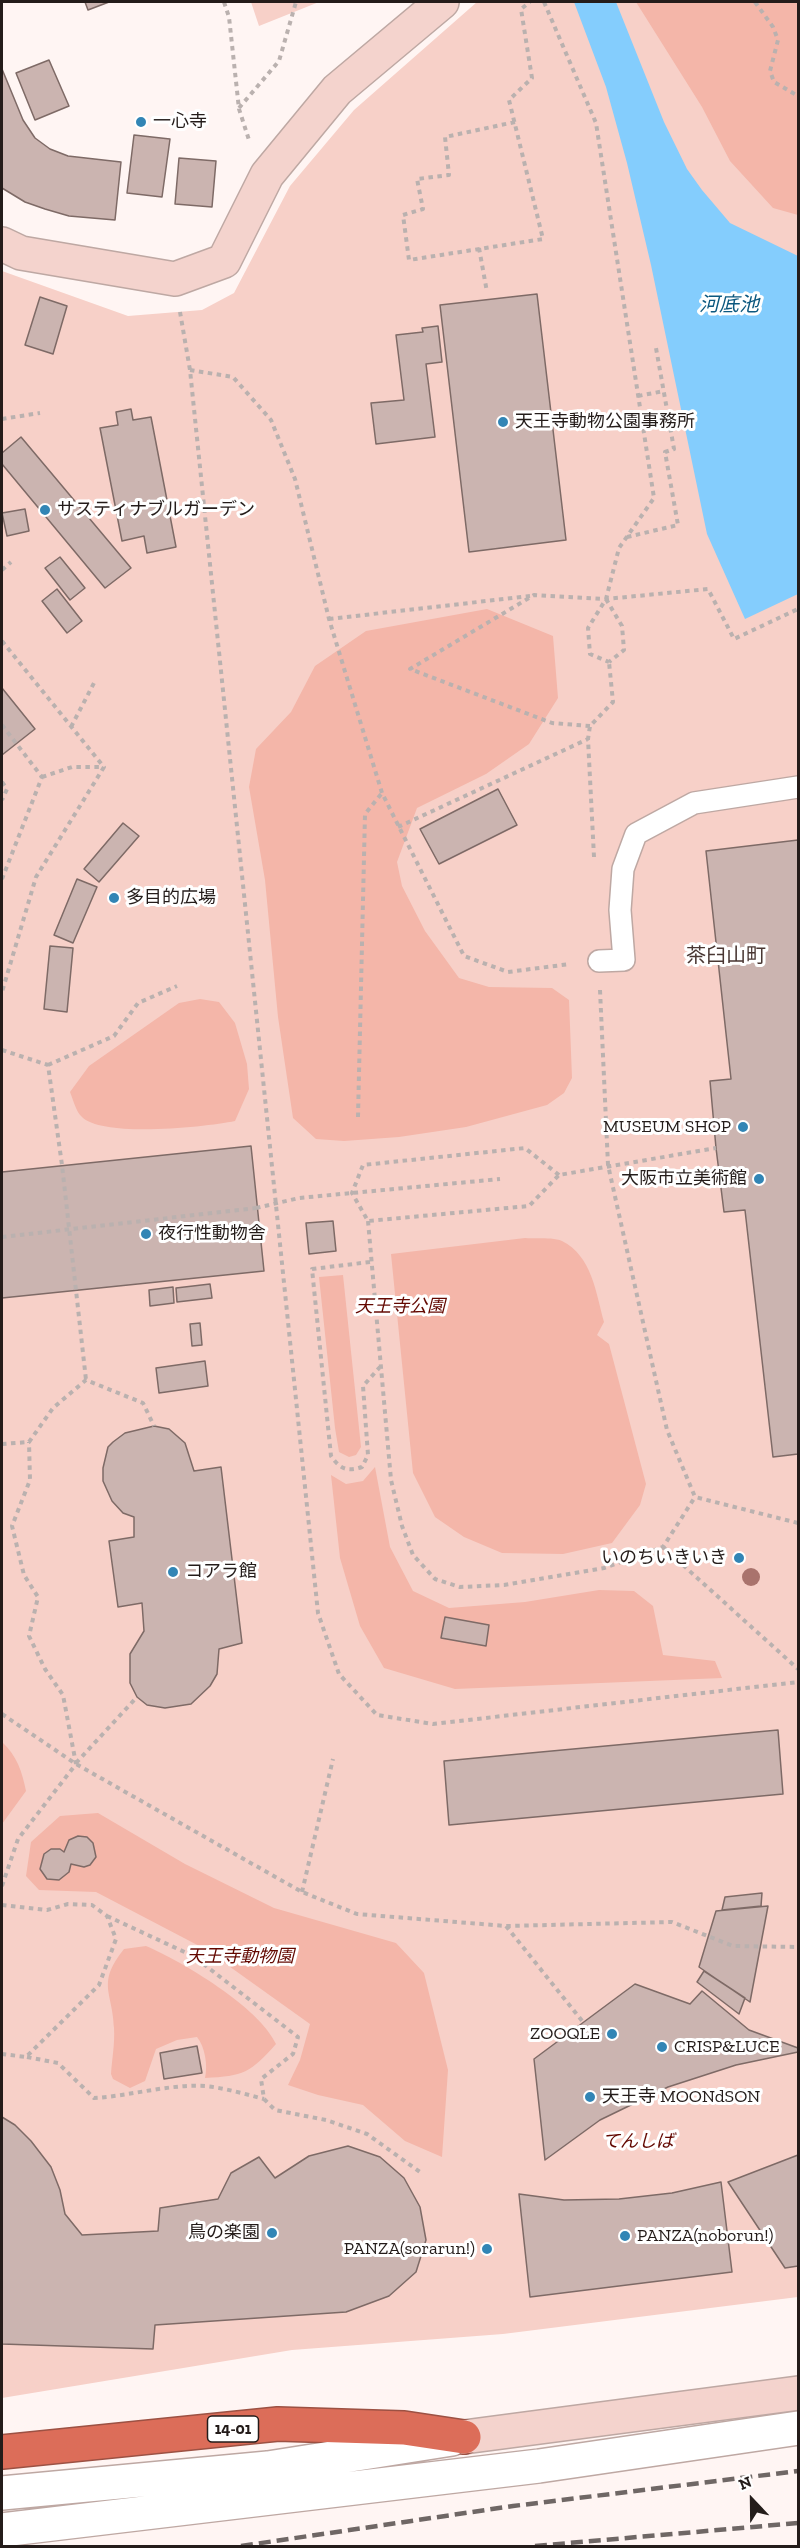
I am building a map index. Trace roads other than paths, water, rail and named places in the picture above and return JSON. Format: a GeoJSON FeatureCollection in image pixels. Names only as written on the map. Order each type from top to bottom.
{"type":"FeatureCollection","features":[{"type":"Feature","properties":{"kind":"highway","name":"14-01"},"geometry":{"type":"LineString","coordinates":[[2,2452],[278,2424],[404,2428],[464,2437]]}},
{"type":"Feature","properties":{"kind":"street"},"geometry":{"type":"LineString","coordinates":[[2,244],[21,253],[175,279],[224,261],[267,175],[338,90],[442,2]]}},
{"type":"Feature","properties":{"kind":"street"},"geometry":{"type":"LineString","coordinates":[[2,2493],[268,2468],[464,2437],[798,2393]]}},
{"type":"Feature","properties":{"kind":"street"},"geometry":{"type":"LineString","coordinates":[[2,2530],[539,2466],[798,2428]]}},
{"type":"Feature","properties":{"kind":"lane"},"geometry":{"type":"LineString","coordinates":[[599,961],[624,960],[620,910],[621,889],[624,869],[636,834],[694,803],[798,787]]}},
{"type":"Feature","properties":{"kind":"water","name":"河底池"},"geometry":{"type":"Polygon","coordinates":[[[574,2],[616,2],[664,122],[687,169],[702,190],[730,223],[798,256],[798,594],[745,619],[707,534],[651,265],[627,163],[606,87],[574,2]]]}},
{"type":"Feature","properties":{"kind":"railway"},"geometry":{"type":"LineString","coordinates":[[241,2546],[513,2506],[798,2471]]}},
{"type":"Feature","properties":{"kind":"railway"},"geometry":{"type":"LineString","coordinates":[[535,2546],[798,2523]]}},
{"type":"Feature","properties":{"kind":"place","name":"一心寺"},"geometry":{"type":"Point","coordinates":[141,122]}},
{"type":"Feature","properties":{"kind":"place","name":"天王寺動物公園事務所"},"geometry":{"type":"Point","coordinates":[503,422]}},
{"type":"Feature","properties":{"kind":"place","name":"サスティナブルガーデン"},"geometry":{"type":"Point","coordinates":[45,510]}},
{"type":"Feature","properties":{"kind":"place","name":"多目的広場"},"geometry":{"type":"Point","coordinates":[114,898]}},
{"type":"Feature","properties":{"kind":"place","name":"MUSEUM SHOP"},"geometry":{"type":"Point","coordinates":[743,1127]}},
{"type":"Feature","properties":{"kind":"place","name":"大阪市立美術館"},"geometry":{"type":"Point","coordinates":[759,1179]}},
{"type":"Feature","properties":{"kind":"place","name":"夜行性動物舎"},"geometry":{"type":"Point","coordinates":[146,1234]}},
{"type":"Feature","properties":{"kind":"place","name":"いのちいきいき"},"geometry":{"type":"Point","coordinates":[739,1558]}},
{"type":"Feature","properties":{"kind":"place","name":"コアラ館"},"geometry":{"type":"Point","coordinates":[173,1572]}},
{"type":"Feature","properties":{"kind":"place","name":"ZOOQLE"},"geometry":{"type":"Point","coordinates":[612,2034]}},
{"type":"Feature","properties":{"kind":"place","name":"CRISP&LUCE"},"geometry":{"type":"Point","coordinates":[662,2047]}},
{"type":"Feature","properties":{"kind":"place","name":"天王寺 MOONdSON"},"geometry":{"type":"Point","coordinates":[590,2097]}},
{"type":"Feature","properties":{"kind":"place","name":"鳥の楽園"},"geometry":{"type":"Point","coordinates":[272,2233]}},
{"type":"Feature","properties":{"kind":"place","name":"PANZA(noborun!)"},"geometry":{"type":"Point","coordinates":[625,2236]}},
{"type":"Feature","properties":{"kind":"place","name":"PANZA(sorarun!)"},"geometry":{"type":"Point","coordinates":[487,2249]}},
{"type":"Feature","properties":{"kind":"district","name":"茶臼山町"},"geometry":{"type":"Point","coordinates":[726,956]}},
{"type":"Feature","properties":{"kind":"park label","name":"天王寺公園"},"geometry":{"type":"Point","coordinates":[400,1307]}},
{"type":"Feature","properties":{"kind":"park label","name":"天王寺動物園"},"geometry":{"type":"Point","coordinates":[240,1957]}},
{"type":"Feature","properties":{"kind":"park label","name":"てんしば"},"geometry":{"type":"Point","coordinates":[638,2142]}}]}
